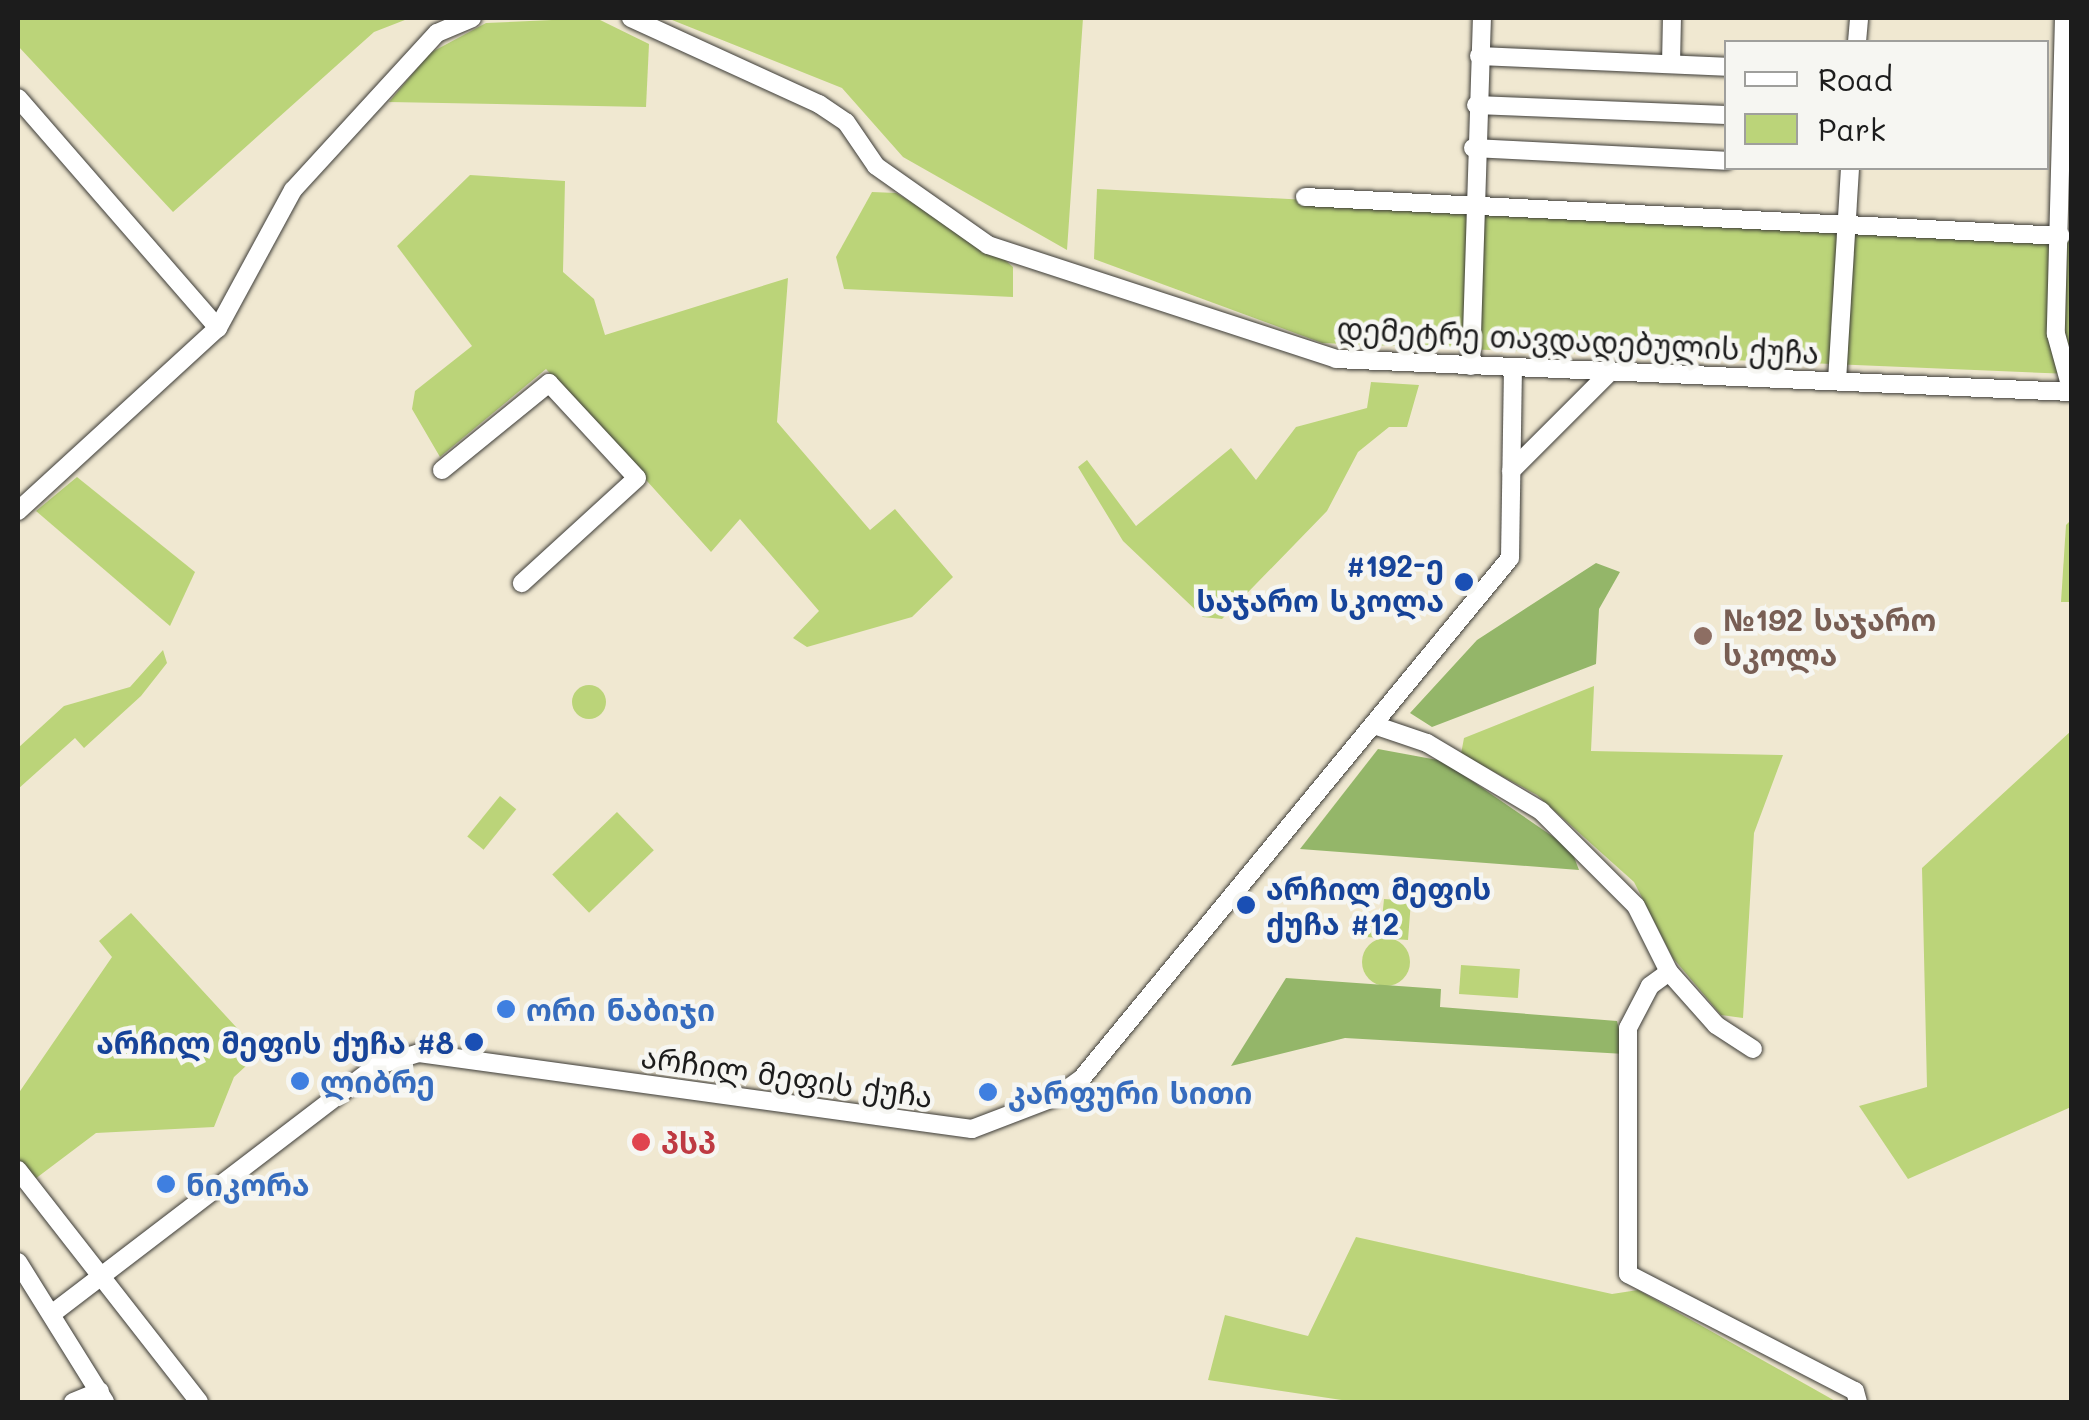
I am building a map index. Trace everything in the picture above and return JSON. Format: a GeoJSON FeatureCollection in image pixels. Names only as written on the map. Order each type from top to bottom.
{"type":"FeatureCollection","features":[{"type":"Feature","properties":{"kind":"street"},"geometry":{"type":"LineString","coordinates":[[18,482],[24,504],[218,328],[293,190],[436,34],[472,18]]}},
{"type":"Feature","properties":{"kind":"street","name":"დემეტრე თავდადებულის ქუჩა"},"geometry":{"type":"LineString","coordinates":[[630,18],[850,118],[876,166],[988,245],[1336,359],[2072,392]]}},
{"type":"Feature","properties":{"kind":"street"},"geometry":{"type":"LineString","coordinates":[[1471,366],[1470,205],[1482,18]]}},
{"type":"Feature","properties":{"kind":"street"},"geometry":{"type":"LineString","coordinates":[[1671,64],[1672,18]]}},
{"type":"Feature","properties":{"kind":"street"},"geometry":{"type":"LineString","coordinates":[[2064,18],[2053,79],[2061,236],[2056,334],[2072,392]]}},
{"type":"Feature","properties":{"kind":"street"},"geometry":{"type":"LineString","coordinates":[[1480,56],[1724,66]]}},
{"type":"Feature","properties":{"kind":"street"},"geometry":{"type":"LineString","coordinates":[[18,98],[141,250],[218,328]]}},
{"type":"Feature","properties":{"kind":"street"},"geometry":{"type":"LineString","coordinates":[[1476,105],[1724,116]]}},
{"type":"Feature","properties":{"kind":"street"},"geometry":{"type":"LineString","coordinates":[[1474,148],[1724,161]]}},
{"type":"Feature","properties":{"kind":"street"},"geometry":{"type":"LineString","coordinates":[[1837,381],[1849,170]]}},
{"type":"Feature","properties":{"kind":"street"},"geometry":{"type":"LineString","coordinates":[[1306,197],[2061,236]]}},
{"type":"Feature","properties":{"kind":"street","name":"არჩილ მეფის ქუჩა"},"geometry":{"type":"LineString","coordinates":[[53,1313],[106,1278],[376,1066],[419,1053],[972,1129],[1020,1116],[1082,1078],[1510,558],[1513,368]]}},
{"type":"Feature","properties":{"kind":"street"},"geometry":{"type":"LineString","coordinates":[[1512,471],[1610,372]]}},
{"type":"Feature","properties":{"kind":"street"},"geometry":{"type":"LineString","coordinates":[[442,470],[549,384],[637,478],[522,584]]}},
{"type":"Feature","properties":{"kind":"street"},"geometry":{"type":"LineString","coordinates":[[1374,725],[1427,743],[1541,811],[1636,906],[1669,972],[1716,1026],[1753,1049]]}},
{"type":"Feature","properties":{"kind":"street"},"geometry":{"type":"LineString","coordinates":[[1669,972],[1650,986],[1628,1028],[1628,1274],[1856,1391],[1858,1402]]}},
{"type":"Feature","properties":{"kind":"street"},"geometry":{"type":"LineString","coordinates":[[18,1170],[199,1402]]}},
{"type":"Feature","properties":{"kind":"street"},"geometry":{"type":"LineString","coordinates":[[18,1262],[103,1396],[72,1402]]}},
{"type":"Feature","properties":{"kind":"green space"},"geometry":{"type":"Polygon","coordinates":[[[18,18],[410,18],[374,32],[173,212],[18,46],[18,18]]]}},
{"type":"Feature","properties":{"kind":"green space"},"geometry":{"type":"Polygon","coordinates":[[[596,18],[649,44],[646,107],[389,102],[430,53],[486,23],[596,18]]]}},
{"type":"Feature","properties":{"kind":"green space"},"geometry":{"type":"Polygon","coordinates":[[[667,18],[1083,18],[1067,250],[903,157],[842,88],[667,18]]]}},
{"type":"Feature","properties":{"kind":"green space"},"geometry":{"type":"Polygon","coordinates":[[[470,175],[565,181],[563,272],[594,299],[605,335],[788,278],[777,422],[870,530],[895,509],[953,577],[912,617],[807,647],[793,638],[819,611],[740,519],[711,552],[546,369],[440,457],[412,409],[415,391],[472,346],[397,246],[470,175]]]}},
{"type":"Feature","properties":{"kind":"green space"},"geometry":{"type":"Polygon","coordinates":[[[1097,189],[2071,240],[2071,374],[1322,343],[1094,259],[1097,189]]]}},
{"type":"Feature","properties":{"kind":"green space"},"geometry":{"type":"Polygon","coordinates":[[[872,192],[896,193],[998,254],[1013,267],[1013,297],[844,289],[836,257],[872,192]]]}},
{"type":"Feature","properties":{"kind":"green space"},"geometry":{"type":"Polygon","coordinates":[[[1371,382],[1419,385],[1407,427],[1389,427],[1358,452],[1327,511],[1222,619],[1203,617],[1123,541],[1078,467],[1087,460],[1136,526],[1231,448],[1256,480],[1296,427],[1367,408],[1371,382]]]}},
{"type":"Feature","properties":{"kind":"green space"},"geometry":{"type":"Polygon","coordinates":[[[77,477],[195,572],[170,626],[36,511],[77,477]]]}},
{"type":"Feature","properties":{"kind":"green space"},"geometry":{"type":"Polygon","coordinates":[[[2071,520],[2071,602],[2061,602],[2066,525],[2071,520]]]}},
{"type":"Feature","properties":{"kind":"green space"},"geometry":{"type":"Polygon","coordinates":[[[1596,563],[1620,572],[1599,609],[1596,664],[1432,727],[1410,713],[1477,640],[1596,563]]]}},
{"type":"Feature","properties":{"kind":"green space"},"geometry":{"type":"Polygon","coordinates":[[[163,650],[167,663],[141,696],[84,748],[75,738],[18,789],[18,748],[64,706],[130,687],[163,650]]]}},
{"type":"Feature","properties":{"kind":"green space"},"geometry":{"type":"Polygon","coordinates":[[[589,685],[601,690],[606,702],[601,714],[589,719],[577,714],[572,702],[577,690],[589,685]]]}},
{"type":"Feature","properties":{"kind":"green space"},"geometry":{"type":"Polygon","coordinates":[[[1594,686],[1591,751],[1783,755],[1754,833],[1743,1018],[1721,1015],[1673,958],[1634,882],[1537,795],[1461,754],[1464,738],[1594,686]]]}},
{"type":"Feature","properties":{"kind":"green space"},"geometry":{"type":"Polygon","coordinates":[[[2071,731],[2071,1107],[1908,1179],[1859,1106],[1927,1087],[1922,868],[2071,731]]]}},
{"type":"Feature","properties":{"kind":"green space"},"geometry":{"type":"Polygon","coordinates":[[[1378,749],[1443,761],[1571,849],[1579,870],[1300,849],[1378,749]]]}},
{"type":"Feature","properties":{"kind":"green space"},"geometry":{"type":"Polygon","coordinates":[[[500,796],[516,809],[484,850],[467,836],[500,796]]]}},
{"type":"Feature","properties":{"kind":"green space"},"geometry":{"type":"Polygon","coordinates":[[[617,812],[654,850],[589,913],[552,875],[617,812]]]}},
{"type":"Feature","properties":{"kind":"green space"},"geometry":{"type":"Polygon","coordinates":[[[1384,899],[1411,901],[1408,940],[1366,937],[1367,918],[1382,919],[1384,899]]]}},
{"type":"Feature","properties":{"kind":"green space"},"geometry":{"type":"Polygon","coordinates":[[[131,913],[260,1053],[234,1077],[214,1127],[96,1133],[35,1179],[18,1160],[18,1094],[112,957],[99,941],[131,913]]]}},
{"type":"Feature","properties":{"kind":"green space"},"geometry":{"type":"Polygon","coordinates":[[[1386,938],[1403,945],[1410,962],[1403,979],[1386,986],[1369,979],[1362,962],[1369,945],[1386,938]]]}},
{"type":"Feature","properties":{"kind":"green space"},"geometry":{"type":"Polygon","coordinates":[[[1461,965],[1520,969],[1518,998],[1459,994],[1461,965]]]}},
{"type":"Feature","properties":{"kind":"green space"},"geometry":{"type":"Polygon","coordinates":[[[1286,978],[1441,989],[1440,1007],[1617,1021],[1625,1054],[1345,1038],[1231,1066],[1286,978]]]}},
{"type":"Feature","properties":{"kind":"green space"},"geometry":{"type":"Polygon","coordinates":[[[1356,1237],[1612,1294],[1638,1290],[1837,1402],[1355,1402],[1208,1380],[1225,1315],[1308,1336],[1356,1237]]]}},
{"type":"Feature","properties":{"kind":"place","name":"#192-ე საჯარო სკოლა"},"geometry":{"type":"Point","coordinates":[1464,582]}},
{"type":"Feature","properties":{"kind":"place","name":"№192 საჯარო სკოლა"},"geometry":{"type":"Point","coordinates":[1703,636]}},
{"type":"Feature","properties":{"kind":"place","name":"არჩილ მეფის ქუჩა #12"},"geometry":{"type":"Point","coordinates":[1246,905]}},
{"type":"Feature","properties":{"kind":"place","name":"ორი ნაბიჯი"},"geometry":{"type":"Point","coordinates":[506,1009]}},
{"type":"Feature","properties":{"kind":"place","name":"არჩილ მეფის ქუჩა #8"},"geometry":{"type":"Point","coordinates":[474,1042]}},
{"type":"Feature","properties":{"kind":"place","name":"ლიბრე"},"geometry":{"type":"Point","coordinates":[300,1081]}},
{"type":"Feature","properties":{"kind":"place","name":"კარფური სითი"},"geometry":{"type":"Point","coordinates":[988,1092]}},
{"type":"Feature","properties":{"kind":"place","name":"პსპ"},"geometry":{"type":"Point","coordinates":[641,1142]}},
{"type":"Feature","properties":{"kind":"place","name":"ნიკორა"},"geometry":{"type":"Point","coordinates":[166,1184]}}]}
